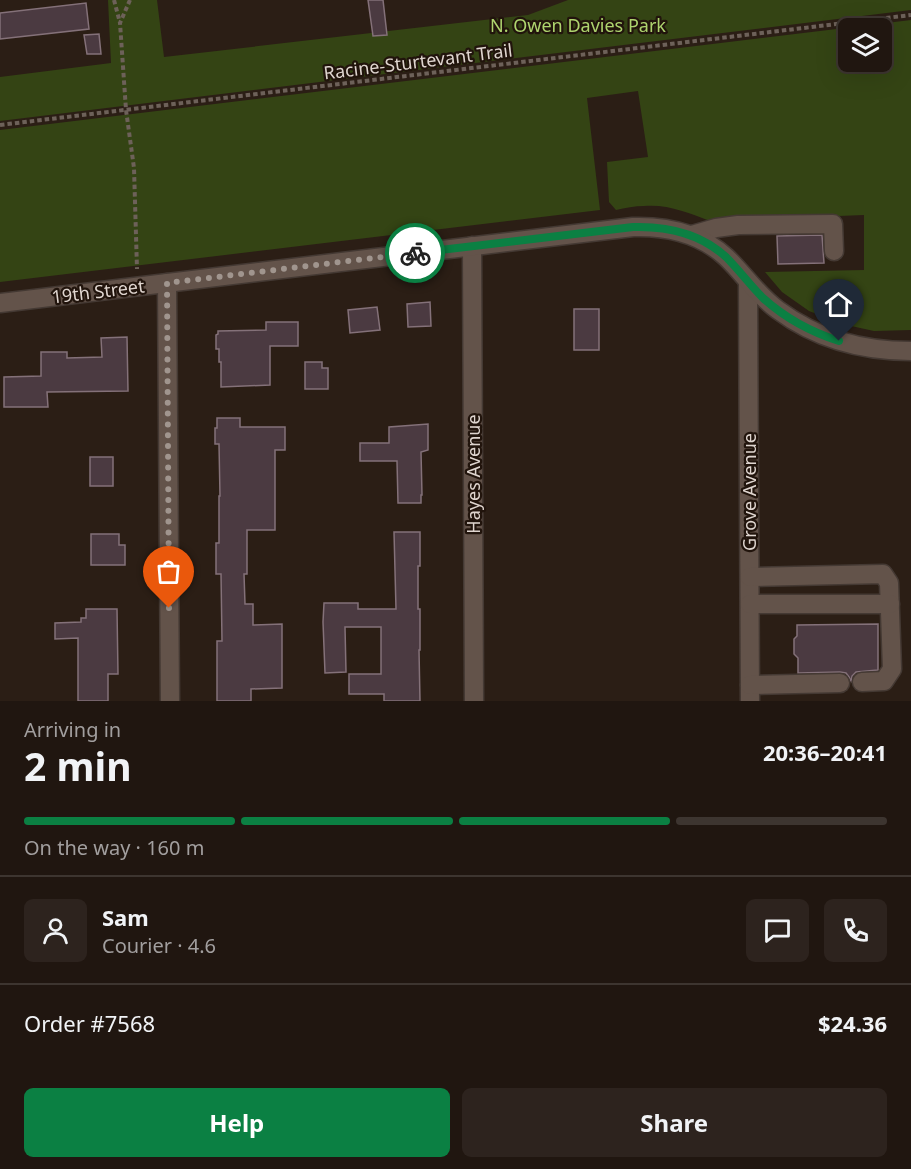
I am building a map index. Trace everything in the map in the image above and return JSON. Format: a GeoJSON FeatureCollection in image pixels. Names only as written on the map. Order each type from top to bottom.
{"type":"FeatureCollection","features":[{"type":"Feature","properties":{"kind":"street"},"geometry":{"type":"LineString","coordinates":[[692,235],[738,225],[833,224],[834,251]]}},
{"type":"Feature","properties":{"kind":"street","name":"19th Street"},"geometry":{"type":"LineString","coordinates":[[0,303],[652,226],[692,235],[710,245],[726,257],[777,309],[822,336],[855,346],[911,351]]}},
{"type":"Feature","properties":{"kind":"street","name":"Hayes Avenue"},"geometry":{"type":"LineString","coordinates":[[472,246],[474,701]]}},
{"type":"Feature","properties":{"kind":"street","name":"Grove Avenue"},"geometry":{"type":"LineString","coordinates":[[748,282],[750,693]]}},
{"type":"Feature","properties":{"kind":"street"},"geometry":{"type":"LineString","coordinates":[[167,283],[170,701]]}},
{"type":"Feature","properties":{"kind":"street"},"geometry":{"type":"LineString","coordinates":[[750,577],[882,574],[889,583],[892,669],[884,681],[862,682]]}},
{"type":"Feature","properties":{"kind":"street"},"geometry":{"type":"LineString","coordinates":[[750,604],[890,604]]}},
{"type":"Feature","properties":{"kind":"street"},"geometry":{"type":"LineString","coordinates":[[750,693],[840,683]]}},
{"type":"Feature","properties":{"kind":"path"},"geometry":{"type":"LineString","coordinates":[[114,0],[120,23],[126,110],[134,168],[136,261],[139,286]]}},
{"type":"Feature","properties":{"kind":"path"},"geometry":{"type":"LineString","coordinates":[[120,23],[130,0]]}},
{"type":"Feature","properties":{"kind":"path","name":"Racine-Sturtevant Trail"},"geometry":{"type":"LineString","coordinates":[[0,125],[911,15]]}},
{"type":"Feature","properties":{"kind":"green space","name":"N. Owen Davies Park"},"geometry":{"type":"Polygon","coordinates":[[[108,0],[157,0],[164,57],[528,15],[568,0],[911,0],[911,10],[0,121],[0,77],[111,63],[108,0]]]}},
{"type":"Feature","properties":{"kind":"green space"},"geometry":{"type":"Polygon","coordinates":[[[911,20],[911,330],[874,331],[842,324],[809,311],[782,292],[765,272],[864,270],[864,215],[710,221],[661,206],[637,206],[616,210],[609,202],[607,162],[648,157],[638,91],[587,98],[600,210],[0,282],[0,130],[838,29],[838,72],[892,72],[892,22],[911,20]]]}},
{"type":"Feature","properties":{"kind":"building"},"geometry":{"type":"Polygon","coordinates":[[[368,0],[383,0],[387,35],[373,36],[368,0]]]}},
{"type":"Feature","properties":{"kind":"building"},"geometry":{"type":"Polygon","coordinates":[[[86,3],[89,29],[0,39],[0,13],[86,3]]]}},
{"type":"Feature","properties":{"kind":"building"},"geometry":{"type":"Polygon","coordinates":[[[99,34],[101,54],[87,54],[84,35],[99,34]]]}},
{"type":"Feature","properties":{"kind":"building"},"geometry":{"type":"Polygon","coordinates":[[[822,235],[824,263],[778,264],[777,236],[822,235]]]}},
{"type":"Feature","properties":{"kind":"building"},"geometry":{"type":"Polygon","coordinates":[[[430,302],[431,326],[408,327],[407,304],[430,302]]]}},
{"type":"Feature","properties":{"kind":"building"},"geometry":{"type":"Polygon","coordinates":[[[377,307],[380,330],[350,333],[348,310],[377,307]]]}},
{"type":"Feature","properties":{"kind":"building"},"geometry":{"type":"Polygon","coordinates":[[[574,309],[599,309],[599,350],[574,350],[574,309]]]}},
{"type":"Feature","properties":{"kind":"building"},"geometry":{"type":"Polygon","coordinates":[[[266,322],[298,322],[298,346],[270,346],[270,385],[221,387],[221,362],[219,362],[219,349],[216,349],[218,331],[266,330],[266,322]]]}},
{"type":"Feature","properties":{"kind":"building"},"geometry":{"type":"Polygon","coordinates":[[[127,337],[128,391],[47,392],[48,407],[4,407],[4,377],[41,376],[41,352],[67,352],[67,358],[102,357],[101,338],[127,337]]]}},
{"type":"Feature","properties":{"kind":"building"},"geometry":{"type":"Polygon","coordinates":[[[305,362],[322,362],[322,368],[328,368],[328,389],[305,389],[305,362]]]}},
{"type":"Feature","properties":{"kind":"building"},"geometry":{"type":"Polygon","coordinates":[[[217,418],[240,418],[240,427],[285,427],[285,450],[275,450],[275,530],[247,530],[247,574],[244,574],[245,604],[253,604],[253,625],[282,624],[282,688],[251,689],[251,701],[217,701],[217,641],[222,641],[221,574],[216,574],[220,496],[219,444],[215,444],[217,418]]]}},
{"type":"Feature","properties":{"kind":"building"},"geometry":{"type":"Polygon","coordinates":[[[428,424],[428,450],[421,452],[421,503],[398,503],[397,461],[360,461],[360,443],[389,443],[389,427],[428,424]]]}},
{"type":"Feature","properties":{"kind":"building"},"geometry":{"type":"Polygon","coordinates":[[[90,457],[113,457],[113,486],[90,486],[90,457]]]}},
{"type":"Feature","properties":{"kind":"building"},"geometry":{"type":"Polygon","coordinates":[[[394,532],[420,532],[418,609],[420,609],[420,701],[384,701],[384,694],[349,694],[349,674],[381,674],[381,627],[345,627],[346,672],[325,673],[324,603],[358,603],[358,609],[396,609],[394,532]]]}},
{"type":"Feature","properties":{"kind":"building"},"geometry":{"type":"Polygon","coordinates":[[[91,534],[119,534],[119,545],[125,545],[125,565],[91,565],[91,534]]]}},
{"type":"Feature","properties":{"kind":"building"},"geometry":{"type":"Polygon","coordinates":[[[86,609],[117,609],[118,674],[108,674],[108,701],[78,701],[78,638],[55,639],[55,623],[81,622],[81,618],[86,618],[86,609]]]}},
{"type":"Feature","properties":{"kind":"building"},"geometry":{"type":"Polygon","coordinates":[[[878,624],[878,670],[856,672],[851,681],[846,673],[840,672],[798,673],[798,658],[794,654],[797,625],[878,624]]]}},
{"type":"Feature","properties":{"kind":"way so far"},"geometry":{"type":"LineString","coordinates":[[169,608],[167,283],[415,253]]}},
{"type":"Feature","properties":{"kind":"route"},"geometry":{"type":"LineString","coordinates":[[415,253],[633,227],[652,226],[672,229],[692,235],[726,257],[777,309],[806,328],[839,341]]}}]}
